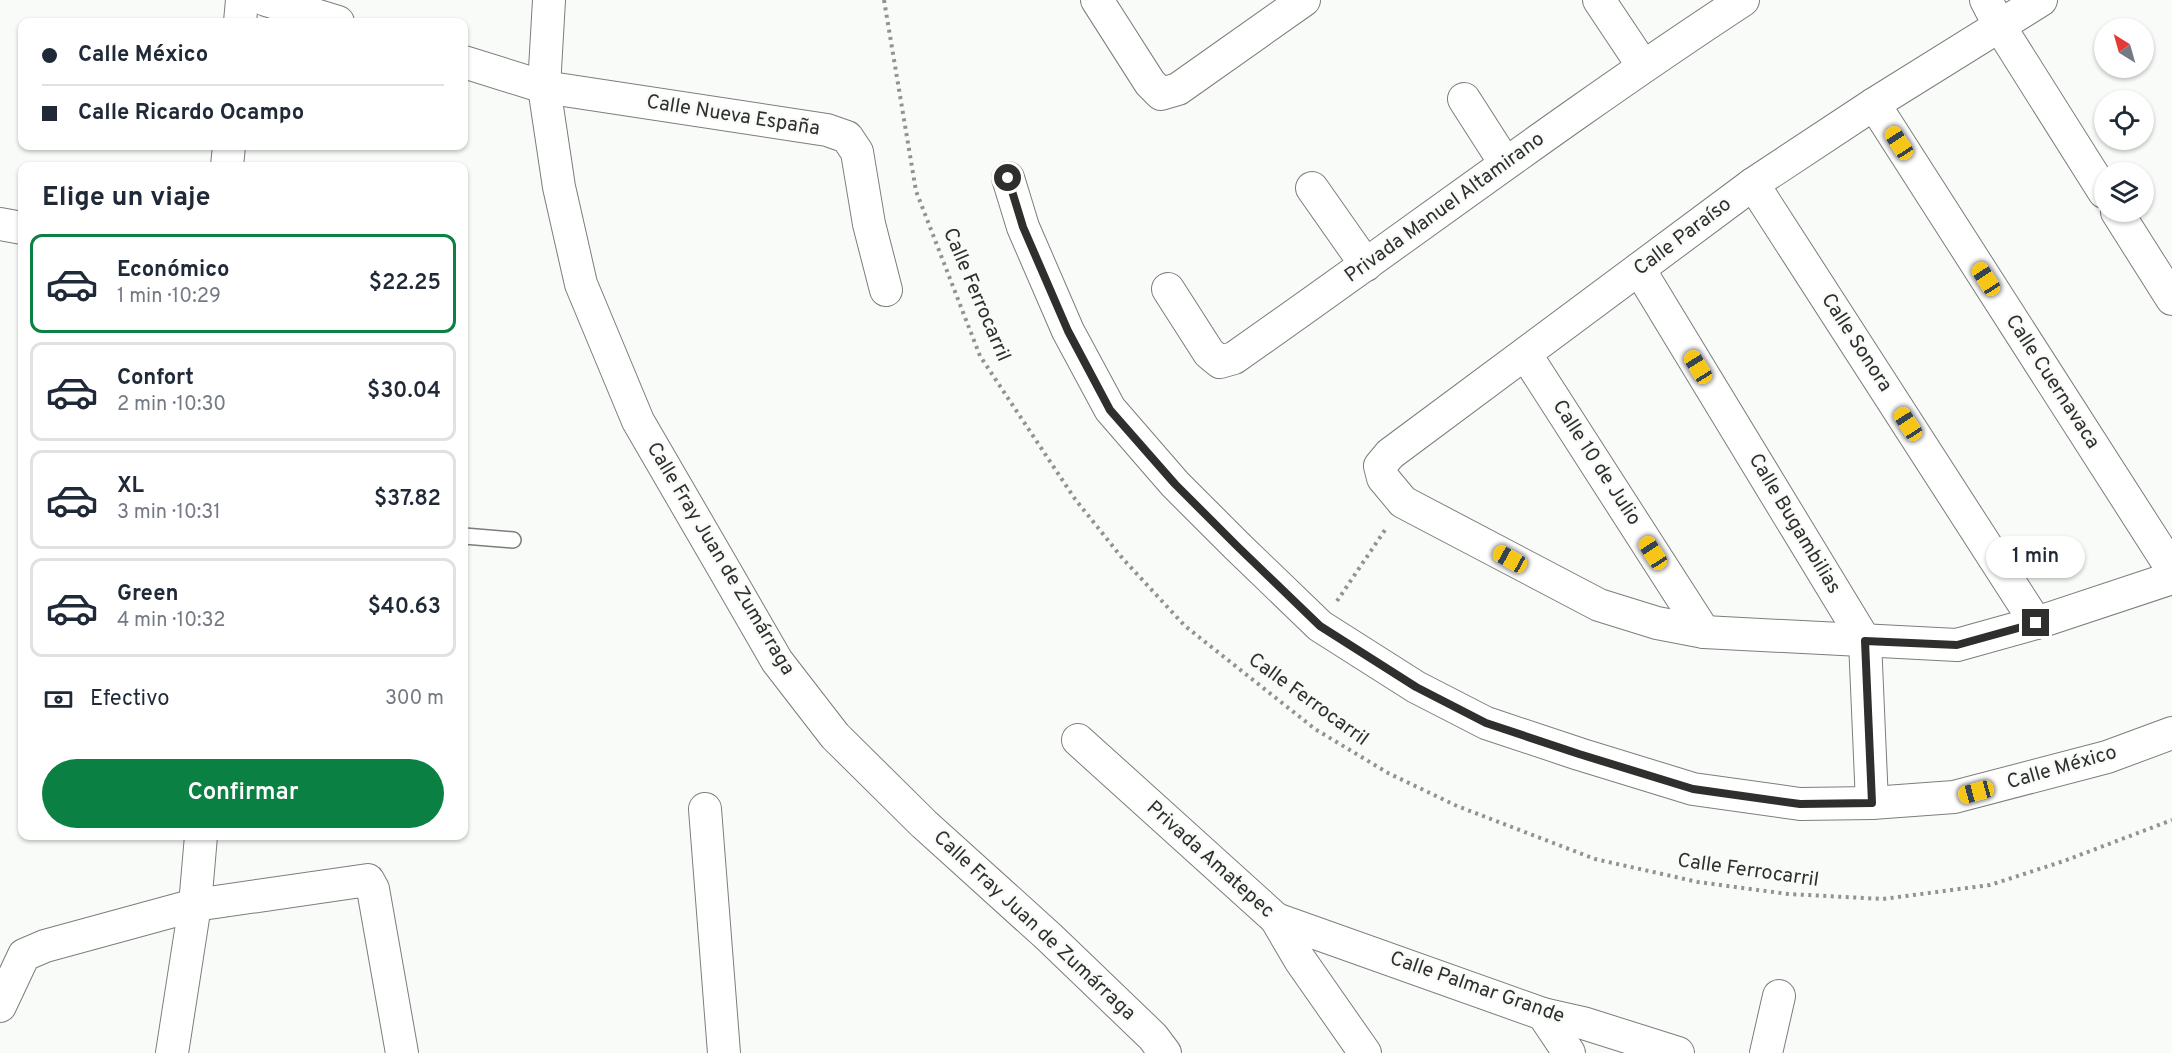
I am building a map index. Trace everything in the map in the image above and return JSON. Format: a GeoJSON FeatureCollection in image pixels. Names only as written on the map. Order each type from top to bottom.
{"type":"FeatureCollection","features":[{"type":"Feature","properties":{"kind":"street"},"geometry":{"type":"LineString","coordinates":[[240,18],[242,0]]}},
{"type":"Feature","properties":{"kind":"street"},"geometry":{"type":"LineString","coordinates":[[266,0],[325,18]]}},
{"type":"Feature","properties":{"kind":"street","name":"Calle Fray Juan de Zumárraga"},"geometry":{"type":"LineString","coordinates":[[549,0],[544,87],[559,187],[581,284],[638,422],[777,661],[835,736],[924,824],[1049,937],[1153,1036],[1165,1053]]}},
{"type":"Feature","properties":{"kind":"street"},"geometry":{"type":"LineString","coordinates":[[1097,0],[1150,83],[1161,94],[1178,89],[1304,0]]}},
{"type":"Feature","properties":{"kind":"street"},"geometry":{"type":"LineString","coordinates":[[1599,0],[1642,66]]}},
{"type":"Feature","properties":{"kind":"street","name":"Privada Manuel Altamirano"},"geometry":{"type":"LineString","coordinates":[[1168,289],[1209,353],[1220,362],[1234,358],[1642,66],[1743,0]]}},
{"type":"Feature","properties":{"kind":"street","name":"Calle Paraíso"},"geometry":{"type":"LineString","coordinates":[[1403,502],[1383,478],[1380,466],[1390,454],[1753,184],[1874,104],[1993,13],[2041,0]]}},
{"type":"Feature","properties":{"kind":"street"},"geometry":{"type":"LineString","coordinates":[[1993,13],[2094,176]]}},
{"type":"Feature","properties":{"kind":"street","name":"Calle Nueva España"},"geometry":{"type":"LineString","coordinates":[[468,63],[544,87],[827,130],[847,137],[857,152],[869,224],[886,290]]}},
{"type":"Feature","properties":{"kind":"street"},"geometry":{"type":"LineString","coordinates":[[1464,99],[1505,163]]}},
{"type":"Feature","properties":{"kind":"street","name":"Calle Cuernavaca"},"geometry":{"type":"LineString","coordinates":[[1874,104],[2172,569]]}},
{"type":"Feature","properties":{"kind":"street","name":"Calle México"},"geometry":{"type":"LineString","coordinates":[[1008,178],[1023,227],[1068,331],[1110,410],[1175,484],[1320,626],[1416,687],[1486,723],[1693,789],[1800,804],[1872,803],[1954,797],[2107,757],[2172,733]]}},
{"type":"Feature","properties":{"kind":"street","name":"Calle Sonora"},"geometry":{"type":"LineString","coordinates":[[1753,184],[2036,623]]}},
{"type":"Feature","properties":{"kind":"street"},"geometry":{"type":"LineString","coordinates":[[1312,188],[1366,265]]}},
{"type":"Feature","properties":{"kind":"street"},"geometry":{"type":"LineString","coordinates":[[2123,222],[2172,299]]}},
{"type":"Feature","properties":{"kind":"street"},"geometry":{"type":"LineString","coordinates":[[0,224],[18,227]]}},
{"type":"Feature","properties":{"kind":"street","name":"Calle Bugambilias"},"geometry":{"type":"LineString","coordinates":[[1639,269],[1865,641],[1872,803]]}},
{"type":"Feature","properties":{"kind":"street","name":"Calle 10 de Julio"},"geometry":{"type":"LineString","coordinates":[[1526,355],[1704,632]]}},
{"type":"Feature","properties":{"kind":"street"},"geometry":{"type":"LineString","coordinates":[[1403,502],[1599,605],[1657,623],[1704,632],[1957,645],[2036,623],[2172,578]]}},
{"type":"Feature","properties":{"kind":"street","name":"Privada Amatepec"},"geometry":{"type":"LineString","coordinates":[[1078,740],[1276,919],[1300,960],[1365,1053]]}},
{"type":"Feature","properties":{"kind":"street"},"geometry":{"type":"LineString","coordinates":[[705,809],[724,1053]]}},
{"type":"Feature","properties":{"kind":"street"},"geometry":{"type":"LineString","coordinates":[[172,1053],[195,905],[201,840]]}},
{"type":"Feature","properties":{"kind":"street"},"geometry":{"type":"LineString","coordinates":[[0,1006],[24,955],[45,946],[195,905],[368,880],[373,889],[402,1053]]}},
{"type":"Feature","properties":{"kind":"street","name":"Calle Palmar Grande"},"geometry":{"type":"LineString","coordinates":[[1276,919],[1544,1014],[1583,1023],[1678,1053]]}},
{"type":"Feature","properties":{"kind":"street"},"geometry":{"type":"LineString","coordinates":[[1766,1053],[1779,996]]}},
{"type":"Feature","properties":{"kind":"street"},"geometry":{"type":"LineString","coordinates":[[1544,1014],[1569,1053]]}},
{"type":"Feature","properties":{"kind":"lane"},"geometry":{"type":"LineString","coordinates":[[468,536],[513,540]]}},
{"type":"Feature","properties":{"kind":"path","name":"Calle Ferrocarril"},"geometry":{"type":"LineString","coordinates":[[884,0],[916,191],[980,356],[1075,499],[1122,560],[1185,626],[1315,729],[1388,773],[1457,806],[1595,859],[1698,882],[1781,893],[1883,899],[1990,885],[2064,861],[2172,820]]}},
{"type":"Feature","properties":{"kind":"path"},"geometry":{"type":"LineString","coordinates":[[1320,626],[1403,502]]}},
{"type":"Feature","properties":{"kind":"route"},"geometry":{"type":"LineString","coordinates":[[1008,178],[1023,227],[1068,331],[1110,410],[1175,484],[1320,626],[1416,687],[1486,723],[1693,789],[1800,804],[1872,803],[1865,641],[1957,645],[2036,623]]}}]}
